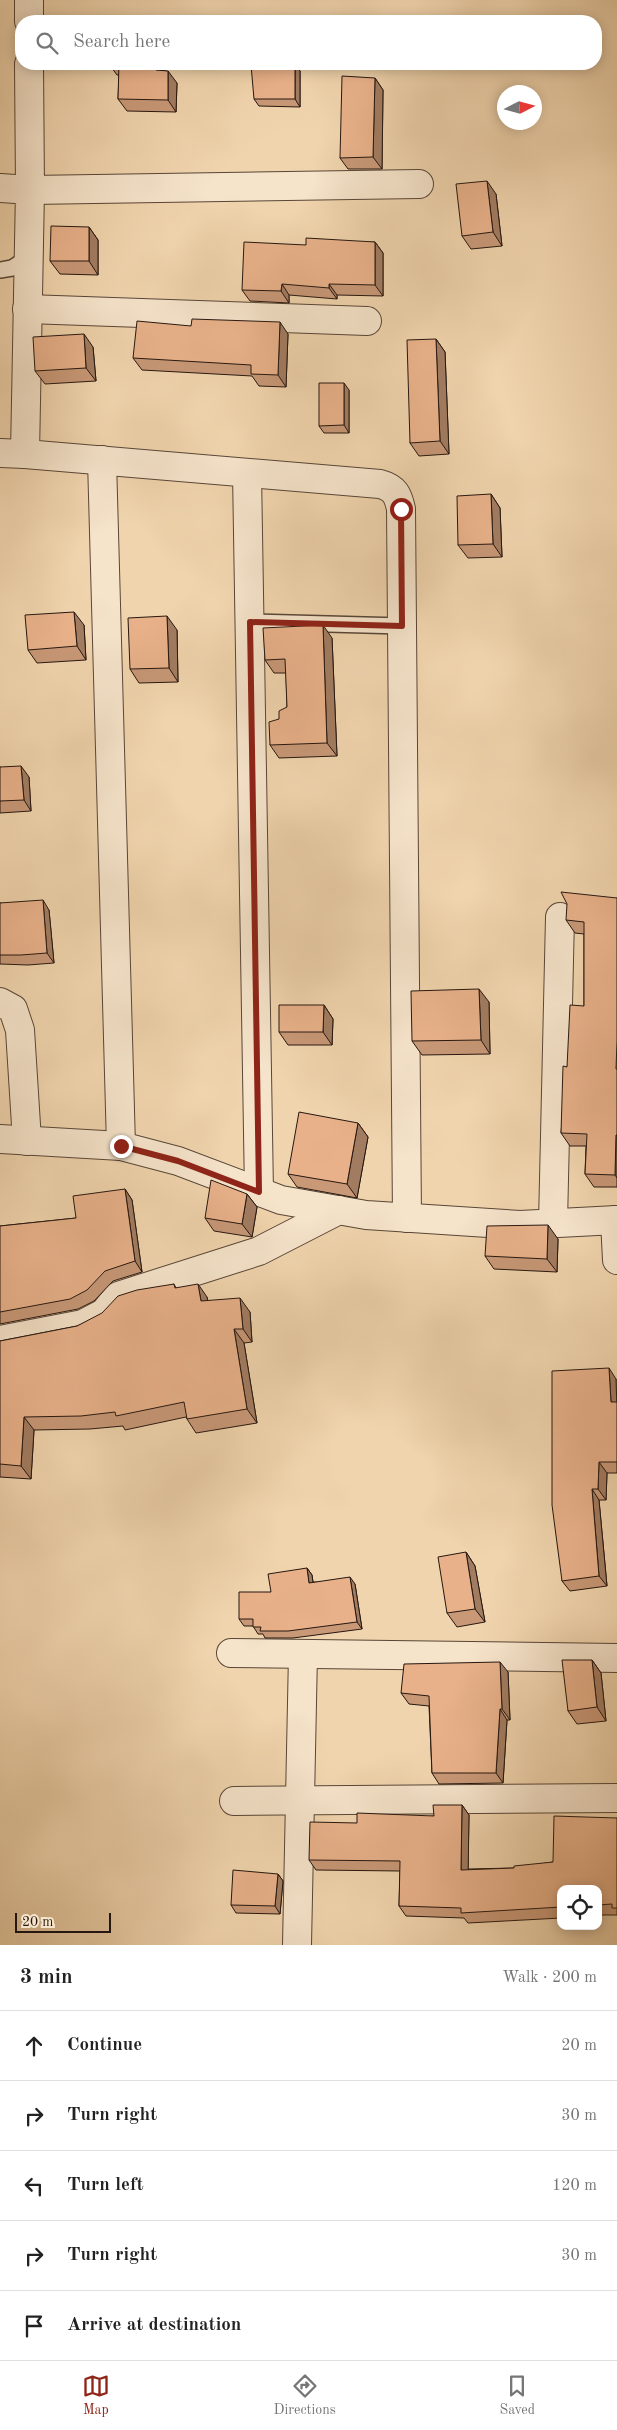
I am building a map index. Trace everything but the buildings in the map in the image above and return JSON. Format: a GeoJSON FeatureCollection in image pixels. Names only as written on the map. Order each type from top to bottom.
{"type":"FeatureCollection","features":[{"type":"Feature","properties":{"kind":"street"},"geometry":{"type":"LineString","coordinates":[[29,0],[29,15]]}},
{"type":"Feature","properties":{"kind":"street"},"geometry":{"type":"LineString","coordinates":[[29,70],[30,190],[27,310],[13,454],[380,484],[391,487],[398,497],[401,509],[407,1218]]}},
{"type":"Feature","properties":{"kind":"street"},"geometry":{"type":"LineString","coordinates":[[0,188],[30,190],[419,184]]}},
{"type":"Feature","properties":{"kind":"street"},"geometry":{"type":"LineString","coordinates":[[27,310],[368,321]]}},
{"type":"Feature","properties":{"kind":"street"},"geometry":{"type":"LineString","coordinates":[[102,460],[121,1146]]}},
{"type":"Feature","properties":{"kind":"street"},"geometry":{"type":"LineString","coordinates":[[247,473],[259,1192]]}},
{"type":"Feature","properties":{"kind":"street"},"geometry":{"type":"LineString","coordinates":[[553,1223],[560,917]]}},
{"type":"Feature","properties":{"kind":"street"},"geometry":{"type":"LineString","coordinates":[[0,1002],[13,1009],[20,1030],[27,1141]]}},
{"type":"Feature","properties":{"kind":"street"},"geometry":{"type":"LineString","coordinates":[[0,1139],[121,1146],[178,1161],[281,1200],[366,1215],[520,1225],[616,1220],[617,1260]]}},
{"type":"Feature","properties":{"kind":"street"},"geometry":{"type":"LineString","coordinates":[[0,1340],[83,1324],[104,1313],[118,1296],[259,1251],[339,1210]]}},
{"type":"Feature","properties":{"kind":"street"},"geometry":{"type":"LineString","coordinates":[[231,1653],[617,1658]]}},
{"type":"Feature","properties":{"kind":"street"},"geometry":{"type":"LineString","coordinates":[[297,1945],[301,1800],[302,1654]]}},
{"type":"Feature","properties":{"kind":"street"},"geometry":{"type":"LineString","coordinates":[[234,1801],[617,1798]]}},
{"type":"Feature","properties":{"kind":"lane"},"geometry":{"type":"LineString","coordinates":[[0,270],[12,268],[29,257]]}},
{"type":"Feature","properties":{"kind":"lane"},"geometry":{"type":"LineString","coordinates":[[250,622],[402,626]]}},
{"type":"Feature","properties":{"kind":"route"},"geometry":{"type":"LineString","coordinates":[[121,1146],[178,1161],[259,1192],[250,622],[402,626],[401,509]]}}]}
